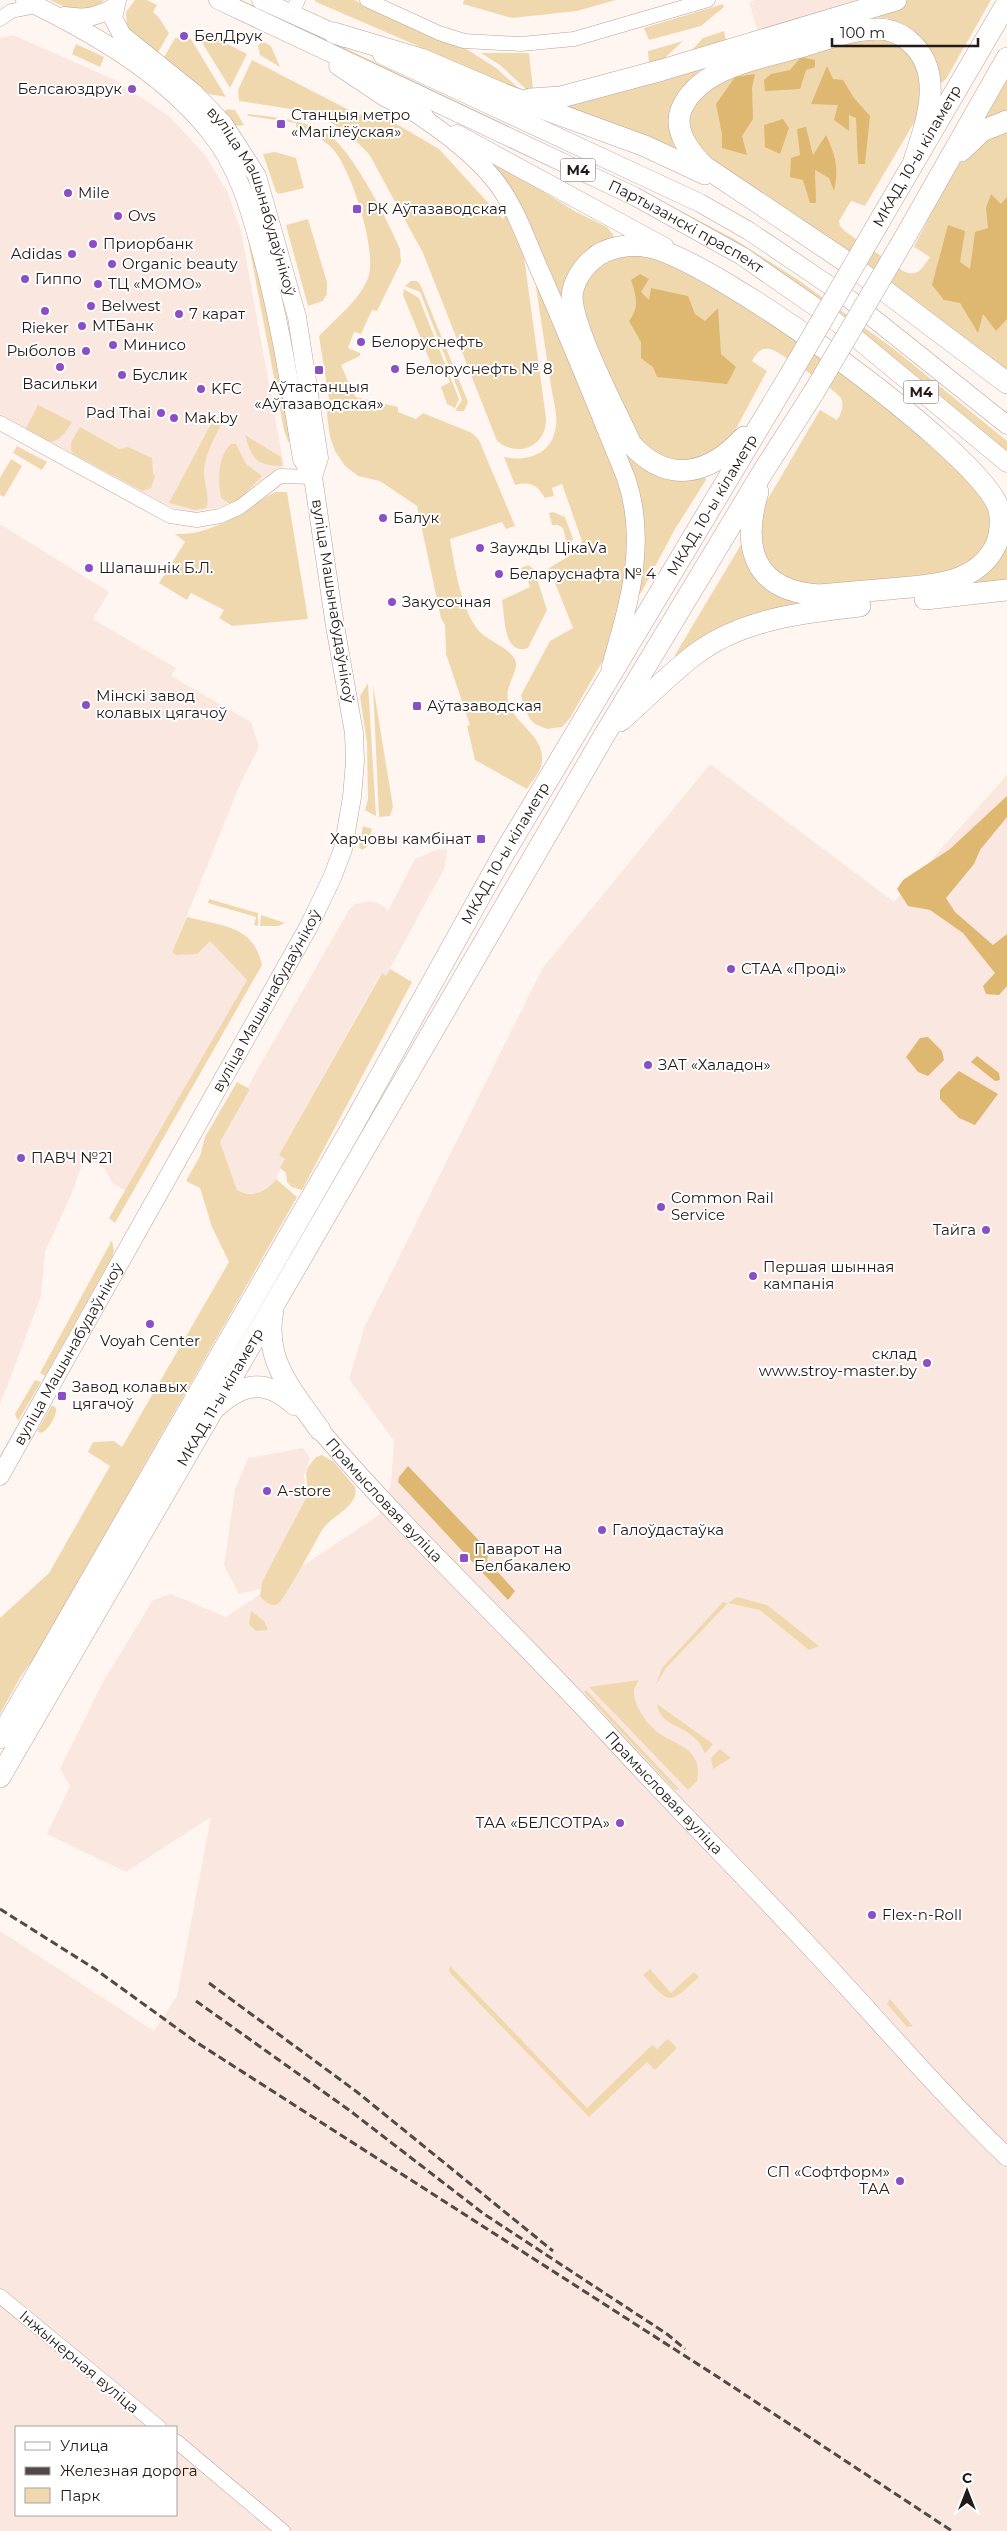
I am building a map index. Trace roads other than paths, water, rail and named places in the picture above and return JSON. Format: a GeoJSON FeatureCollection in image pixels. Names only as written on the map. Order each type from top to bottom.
{"type":"FeatureCollection","features":[{"type":"Feature","properties":{"kind":"highway"},"geometry":{"type":"LineString","coordinates":[[503,94],[522,98],[560,97],[662,70],[896,0]]}},
{"type":"Feature","properties":{"kind":"highway","name":"МКАД, 10-ы кіламетр"},"geometry":{"type":"LineString","coordinates":[[420,1008],[503,855],[790,375],[1007,3]]}},
{"type":"Feature","properties":{"kind":"highway"},"geometry":{"type":"LineString","coordinates":[[914,161],[928,116],[930,76],[923,56],[906,38],[892,31],[880,29],[851,32],[722,71],[702,81],[690,94],[680,113],[680,124],[684,139],[694,156],[704,167],[848,263],[1007,383]]}},
{"type":"Feature","properties":{"kind":"highway"},"geometry":{"type":"LineString","coordinates":[[334,33],[421,59],[503,94],[645,146],[737,189]]}},
{"type":"Feature","properties":{"kind":"highway","name":"МКАД, 10-ы кіламетр"},"geometry":{"type":"LineString","coordinates":[[440,1018],[605,734],[764,470],[814,392],[1007,58]]}},
{"type":"Feature","properties":{"kind":"highway"},"geometry":{"type":"LineString","coordinates":[[905,237],[967,144],[991,126],[1007,121]]}},
{"type":"Feature","properties":{"kind":"highway"},"geometry":{"type":"LineString","coordinates":[[769,409],[741,440],[716,462],[687,470],[660,468],[640,454],[631,444],[585,342],[572,295],[580,274],[595,256],[620,248],[650,247],[710,273],[854,370],[952,452],[1007,494]]}},
{"type":"Feature","properties":{"kind":"highway"},"geometry":{"type":"LineString","coordinates":[[953,343],[1007,387]]}},
{"type":"Feature","properties":{"kind":"highway"},"geometry":{"type":"LineString","coordinates":[[764,470],[750,526],[750,541],[758,564],[768,577],[793,592],[819,595],[838,594],[951,581],[970,572],[987,559],[997,543],[999,513],[996,504],[973,473],[952,452]]}},
{"type":"Feature","properties":{"kind":"highway"},"geometry":{"type":"LineString","coordinates":[[605,734],[699,651],[738,630],[792,615],[1007,590]]}},
{"type":"Feature","properties":{"kind":"highway","name":"МКАД, 11-ы кіламетр"},"geometry":{"type":"LineString","coordinates":[[0,1738],[420,1008]]}},
{"type":"Feature","properties":{"kind":"highway","name":"МКАД, 11-ы кіламетр"},"geometry":{"type":"LineString","coordinates":[[0,1778],[275,1300],[440,1018]]}},
{"type":"Feature","properties":{"kind":"highway"},"geometry":{"type":"LineString","coordinates":[[275,1300],[270,1328],[271,1348],[275,1362],[284,1380],[320,1430]]}},
{"type":"Feature","properties":{"kind":"highway"},"geometry":{"type":"LineString","coordinates":[[211,1411],[241,1389],[265,1387],[275,1390],[286,1397],[320,1430]]}},
{"type":"Feature","properties":{"kind":"main road","name":"Партызанскі праспект"},"geometry":{"type":"LineString","coordinates":[[218,0],[634,196],[742,256],[834,320],[1007,463]]}},
{"type":"Feature","properties":{"kind":"main road","name":"Партызанскі праспект"},"geometry":{"type":"LineString","coordinates":[[261,0],[294,7],[334,33],[700,203],[749,231],[848,298],[1007,425]]}},
{"type":"Feature","properties":{"kind":"main road"},"geometry":{"type":"LineString","coordinates":[[31,3],[57,15],[84,19],[94,18],[117,3]]}},
{"type":"Feature","properties":{"kind":"main road","name":"вуліца Машынабудаўнікоў"},"geometry":{"type":"LineString","coordinates":[[117,3],[113,18],[122,35],[194,93],[211,110],[235,139],[257,176],[297,317],[320,458],[313,477]]}},
{"type":"Feature","properties":{"kind":"main road","name":"вуліца Машынабудаўнікоў"},"geometry":{"type":"LineString","coordinates":[[0,1476],[290,960],[332,878],[343,849],[352,798],[354,733],[335,626],[313,477],[302,459],[273,294],[240,180],[211,132],[196,115],[141,67],[57,15]]}},
{"type":"Feature","properties":{"kind":"main road"},"geometry":{"type":"LineString","coordinates":[[308,42],[342,70],[386,98],[639,232],[710,273]]}},
{"type":"Feature","properties":{"kind":"main road"},"geometry":{"type":"LineString","coordinates":[[414,112],[453,138],[472,156],[492,177],[511,206],[607,429],[630,491],[636,520],[636,558],[628,606],[605,687]]}},
{"type":"Feature","properties":{"kind":"main road","name":"Прамысловая вуліца"},"geometry":{"type":"LineString","coordinates":[[320,1430],[451,1572],[609,1734],[672,1804],[810,1947],[963,2113],[1007,2157]]}},
{"type":"Feature","properties":{"kind":"street"},"geometry":{"type":"LineString","coordinates":[[367,0],[440,33],[464,41],[520,44],[574,39],[708,0]]}},
{"type":"Feature","properties":{"kind":"street"},"geometry":{"type":"LineString","coordinates":[[0,19],[11,11],[31,3]]}},
{"type":"Feature","properties":{"kind":"street"},"geometry":{"type":"LineString","coordinates":[[0,423],[170,516],[197,520],[220,516],[240,507],[262,489],[313,477]]}},
{"type":"Feature","properties":{"kind":"street","name":"Інжынерная вуліца"},"geometry":{"type":"LineString","coordinates":[[0,2296],[158,2426]]}},
{"type":"Feature","properties":{"kind":"street"},"geometry":{"type":"LineString","coordinates":[[178,2443],[283,2531]]}},
{"type":"Feature","properties":{"kind":"railway"},"geometry":{"type":"LineString","coordinates":[[0,1909],[95,1969],[196,2042],[724,2381],[952,2531]]}},
{"type":"Feature","properties":{"kind":"railway"},"geometry":{"type":"LineString","coordinates":[[209,1983],[357,2092],[553,2251]]}},
{"type":"Feature","properties":{"kind":"railway"},"geometry":{"type":"LineString","coordinates":[[196,2001],[349,2110],[484,2214],[667,2334],[685,2349]]}},
{"type":"Feature","properties":{"kind":"place","name":"БелДрук"},"geometry":{"type":"Point","coordinates":[184,36]}},
{"type":"Feature","properties":{"kind":"place","name":"Белсаюздрук"},"geometry":{"type":"Point","coordinates":[132,89]}},
{"type":"Feature","properties":{"kind":"place","name":"Станцыя метро «Магілёўская»"},"geometry":{"type":"Point","coordinates":[281,124]}},
{"type":"Feature","properties":{"kind":"place","name":"Mile"},"geometry":{"type":"Point","coordinates":[68,193]}},
{"type":"Feature","properties":{"kind":"place","name":"РК Аўтазаводская"},"geometry":{"type":"Point","coordinates":[357,209]}},
{"type":"Feature","properties":{"kind":"place","name":"Ovs"},"geometry":{"type":"Point","coordinates":[118,216]}},
{"type":"Feature","properties":{"kind":"place","name":"Приорбанк"},"geometry":{"type":"Point","coordinates":[93,244]}},
{"type":"Feature","properties":{"kind":"place","name":"Adidas"},"geometry":{"type":"Point","coordinates":[72,254]}},
{"type":"Feature","properties":{"kind":"place","name":"Organic beauty"},"geometry":{"type":"Point","coordinates":[112,264]}},
{"type":"Feature","properties":{"kind":"place","name":"Гиппо"},"geometry":{"type":"Point","coordinates":[25,279]}},
{"type":"Feature","properties":{"kind":"place","name":"ТЦ «МОМО»"},"geometry":{"type":"Point","coordinates":[98,284]}},
{"type":"Feature","properties":{"kind":"place","name":"Belwest"},"geometry":{"type":"Point","coordinates":[91,306]}},
{"type":"Feature","properties":{"kind":"place","name":"Rieker"},"geometry":{"type":"Point","coordinates":[45,311]}},
{"type":"Feature","properties":{"kind":"place","name":"7 карат"},"geometry":{"type":"Point","coordinates":[179,314]}},
{"type":"Feature","properties":{"kind":"place","name":"МТБанк"},"geometry":{"type":"Point","coordinates":[82,326]}},
{"type":"Feature","properties":{"kind":"place","name":"Белоруснефть"},"geometry":{"type":"Point","coordinates":[361,342]}},
{"type":"Feature","properties":{"kind":"place","name":"Минисо"},"geometry":{"type":"Point","coordinates":[113,345]}},
{"type":"Feature","properties":{"kind":"place","name":"Рыболов"},"geometry":{"type":"Point","coordinates":[86,351]}},
{"type":"Feature","properties":{"kind":"place","name":"Васильки"},"geometry":{"type":"Point","coordinates":[60,367]}},
{"type":"Feature","properties":{"kind":"place","name":"Белоруснефть № 8"},"geometry":{"type":"Point","coordinates":[395,369]}},
{"type":"Feature","properties":{"kind":"place","name":"Аўтастанцыя «Аўтазаводская»"},"geometry":{"type":"Point","coordinates":[319,370]}},
{"type":"Feature","properties":{"kind":"place","name":"Буслик"},"geometry":{"type":"Point","coordinates":[122,375]}},
{"type":"Feature","properties":{"kind":"place","name":"KFC"},"geometry":{"type":"Point","coordinates":[201,389]}},
{"type":"Feature","properties":{"kind":"place","name":"Pad Thai"},"geometry":{"type":"Point","coordinates":[161,413]}},
{"type":"Feature","properties":{"kind":"place","name":"Mak.by"},"geometry":{"type":"Point","coordinates":[174,418]}},
{"type":"Feature","properties":{"kind":"place","name":"Балук"},"geometry":{"type":"Point","coordinates":[383,518]}},
{"type":"Feature","properties":{"kind":"place","name":"Заужды ЦікаVа"},"geometry":{"type":"Point","coordinates":[480,548]}},
{"type":"Feature","properties":{"kind":"place","name":"Шапашнік Б.Л."},"geometry":{"type":"Point","coordinates":[89,568]}},
{"type":"Feature","properties":{"kind":"place","name":"Беларуснафта № 4"},"geometry":{"type":"Point","coordinates":[499,574]}},
{"type":"Feature","properties":{"kind":"place","name":"Закусочная"},"geometry":{"type":"Point","coordinates":[392,602]}},
{"type":"Feature","properties":{"kind":"place","name":"Мінскі завод колавых цягачоў"},"geometry":{"type":"Point","coordinates":[86,705]}},
{"type":"Feature","properties":{"kind":"place","name":"Аўтазаводская"},"geometry":{"type":"Point","coordinates":[417,706]}},
{"type":"Feature","properties":{"kind":"place","name":"Харчовы камбінат"},"geometry":{"type":"Point","coordinates":[481,839]}},
{"type":"Feature","properties":{"kind":"place","name":"СТАА «Проді»"},"geometry":{"type":"Point","coordinates":[731,969]}},
{"type":"Feature","properties":{"kind":"place","name":"ЗАТ «Халадон»"},"geometry":{"type":"Point","coordinates":[648,1065]}},
{"type":"Feature","properties":{"kind":"place","name":"ПАВЧ №21"},"geometry":{"type":"Point","coordinates":[21,1158]}},
{"type":"Feature","properties":{"kind":"place","name":"Common Rail Service"},"geometry":{"type":"Point","coordinates":[661,1207]}},
{"type":"Feature","properties":{"kind":"place","name":"Тайга"},"geometry":{"type":"Point","coordinates":[986,1230]}},
{"type":"Feature","properties":{"kind":"place","name":"Першая шынная кампанія"},"geometry":{"type":"Point","coordinates":[753,1276]}},
{"type":"Feature","properties":{"kind":"place","name":"Voyah Center"},"geometry":{"type":"Point","coordinates":[150,1324]}},
{"type":"Feature","properties":{"kind":"place","name":"склад www.stroy-master.by"},"geometry":{"type":"Point","coordinates":[927,1363]}},
{"type":"Feature","properties":{"kind":"place","name":"Завод колавых цягачоў"},"geometry":{"type":"Point","coordinates":[62,1396]}},
{"type":"Feature","properties":{"kind":"place","name":"А-store"},"geometry":{"type":"Point","coordinates":[267,1491]}},
{"type":"Feature","properties":{"kind":"place","name":"Галоўдастаўка"},"geometry":{"type":"Point","coordinates":[602,1530]}},
{"type":"Feature","properties":{"kind":"place","name":"Паварот на Белбакалею"},"geometry":{"type":"Point","coordinates":[464,1558]}},
{"type":"Feature","properties":{"kind":"place","name":"ТАА «БЕЛСОТРА»"},"geometry":{"type":"Point","coordinates":[620,1823]}},
{"type":"Feature","properties":{"kind":"place","name":"Flex-n-Roll"},"geometry":{"type":"Point","coordinates":[872,1915]}},
{"type":"Feature","properties":{"kind":"place","name":"СП «Софтформ» ТАА"},"geometry":{"type":"Point","coordinates":[900,2181]}}]}
